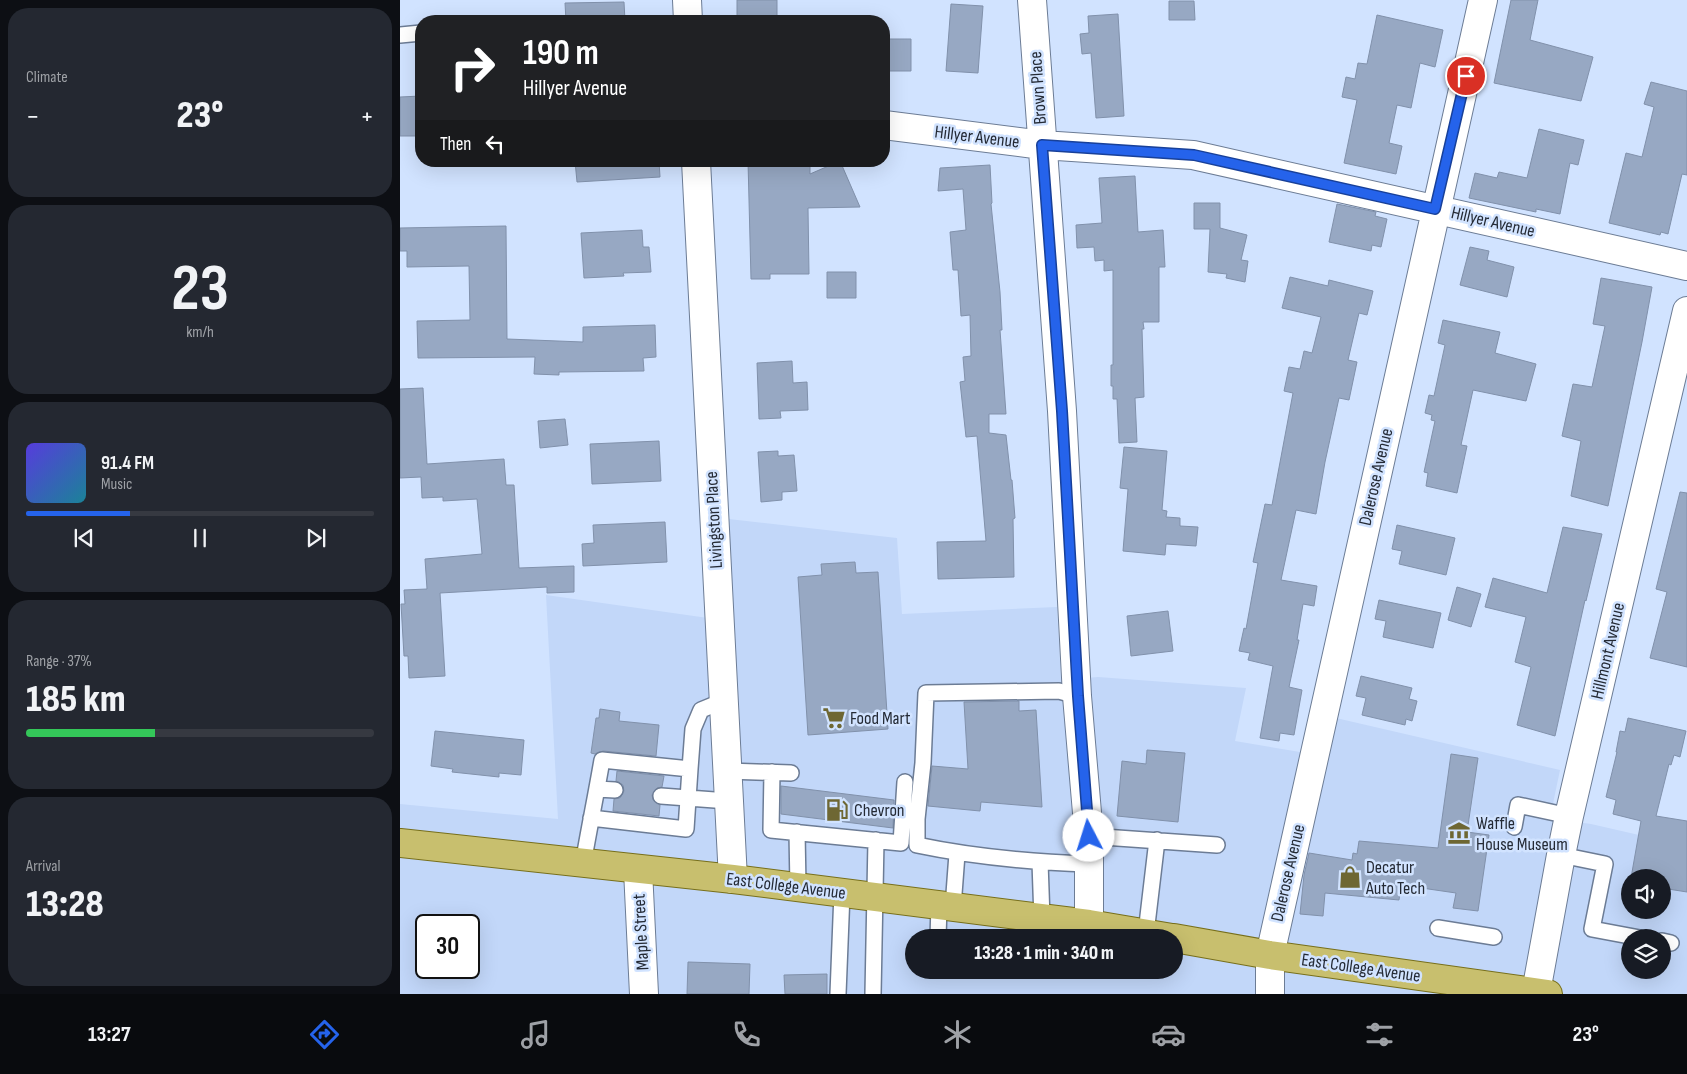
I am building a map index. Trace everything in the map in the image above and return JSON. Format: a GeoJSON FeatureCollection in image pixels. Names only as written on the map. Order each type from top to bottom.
{"type":"FeatureCollection","features":[{"type":"Feature","properties":{"kind":"main road","name":"East College Avenue"},"geometry":{"type":"LineString","coordinates":[[400,842],[583,864],[733,879],[1120,929]]}},
{"type":"Feature","properties":{"kind":"main road","name":"East College Avenue"},"geometry":{"type":"LineString","coordinates":[[1183,939],[1270,955],[1542,993]]}},
{"type":"Feature","properties":{"kind":"street"},"geometry":{"type":"LineString","coordinates":[[687,0],[688,15]]}},
{"type":"Feature","properties":{"kind":"street","name":"Brown Place"},"geometry":{"type":"LineString","coordinates":[[1032,0],[1062,411],[1078,696],[1089,836],[1089,924]]}},
{"type":"Feature","properties":{"kind":"street","name":"Dalerose Avenue"},"geometry":{"type":"LineString","coordinates":[[1270,955],[1483,0]]}},
{"type":"Feature","properties":{"kind":"street","name":"Hillyer Avenue"},"geometry":{"type":"LineString","coordinates":[[890,126],[1042,145],[1194,155],[1687,266]]}},
{"type":"Feature","properties":{"kind":"street","name":"Livingston Place"},"geometry":{"type":"LineString","coordinates":[[696,167],[733,879]]}},
{"type":"Feature","properties":{"kind":"street","name":"Hillmont Avenue"},"geometry":{"type":"LineString","coordinates":[[1542,993],[1561,855],[1687,311]]}},
{"type":"Feature","properties":{"kind":"street","name":"Maple Street"},"geometry":{"type":"LineString","coordinates":[[638,870],[644,994]]}},
{"type":"Feature","properties":{"kind":"street"},"geometry":{"type":"LineString","coordinates":[[1270,955],[1270,994]]}},
{"type":"Feature","properties":{"kind":"lane"},"geometry":{"type":"LineString","coordinates":[[400,35],[415,34]]}},
{"type":"Feature","properties":{"kind":"lane"},"geometry":{"type":"LineString","coordinates":[[1078,696],[1059,691],[926,693],[923,763],[917,819],[917,845],[957,854],[1040,862],[1088,864]]}},
{"type":"Feature","properties":{"kind":"lane"},"geometry":{"type":"LineString","coordinates":[[591,818],[686,829],[693,729],[701,710],[723,700]]}},
{"type":"Feature","properties":{"kind":"lane"},"geometry":{"type":"LineString","coordinates":[[583,864],[602,760],[690,769]]}},
{"type":"Feature","properties":{"kind":"lane"},"geometry":{"type":"LineString","coordinates":[[726,772],[791,773]]}},
{"type":"Feature","properties":{"kind":"lane"},"geometry":{"type":"LineString","coordinates":[[772,772],[771,830],[902,842],[905,782]]}},
{"type":"Feature","properties":{"kind":"lane"},"geometry":{"type":"LineString","coordinates":[[597,788],[615,790]]}},
{"type":"Feature","properties":{"kind":"lane"},"geometry":{"type":"LineString","coordinates":[[661,796],[728,801]]}},
{"type":"Feature","properties":{"kind":"lane"},"geometry":{"type":"LineString","coordinates":[[1514,827],[1518,805],[1570,816]]}},
{"type":"Feature","properties":{"kind":"lane"},"geometry":{"type":"LineString","coordinates":[[797,832],[798,887]]}},
{"type":"Feature","properties":{"kind":"lane"},"geometry":{"type":"LineString","coordinates":[[1089,836],[1217,845]]}},
{"type":"Feature","properties":{"kind":"lane"},"geometry":{"type":"LineString","coordinates":[[873,994],[876,840]]}},
{"type":"Feature","properties":{"kind":"lane"},"geometry":{"type":"LineString","coordinates":[[1157,840],[1163,929]]}},
{"type":"Feature","properties":{"kind":"lane"},"geometry":{"type":"LineString","coordinates":[[940,929],[957,854]]}},
{"type":"Feature","properties":{"kind":"lane"},"geometry":{"type":"LineString","coordinates":[[1561,855],[1606,864],[1592,929],[1621,934]]}},
{"type":"Feature","properties":{"kind":"lane"},"geometry":{"type":"LineString","coordinates":[[1040,862],[1042,919]]}},
{"type":"Feature","properties":{"kind":"lane"},"geometry":{"type":"LineString","coordinates":[[838,994],[842,893]]}},
{"type":"Feature","properties":{"kind":"lane"},"geometry":{"type":"LineString","coordinates":[[1438,928],[1494,937]]}},
{"type":"Feature","properties":{"kind":"shaded area"},"geometry":{"type":"Polygon","coordinates":[[[711,517],[897,538],[902,614],[1057,607],[1061,680],[1098,677],[1246,688],[1235,741],[1324,756],[1336,718],[1560,770],[1550,818],[1591,824],[1687,846],[1687,994],[400,994],[400,804],[558,819],[546,595],[715,619],[711,517]]]}},
{"type":"Feature","properties":{"kind":"building"},"geometry":{"type":"Polygon","coordinates":[[[737,0],[777,0],[777,15],[737,15],[737,0]]]}},
{"type":"Feature","properties":{"kind":"building"},"geometry":{"type":"Polygon","coordinates":[[[1511,0],[1538,0],[1530,40],[1593,57],[1581,101],[1494,83],[1511,0]]]}},
{"type":"Feature","properties":{"kind":"building"},"geometry":{"type":"Polygon","coordinates":[[[1169,1],[1194,1],[1195,20],[1169,20],[1169,1]]]}},
{"type":"Feature","properties":{"kind":"building"},"geometry":{"type":"Polygon","coordinates":[[[624,2],[625,15],[566,15],[565,3],[624,2]]]}},
{"type":"Feature","properties":{"kind":"building"},"geometry":{"type":"Polygon","coordinates":[[[951,4],[983,6],[978,73],[946,71],[951,4]]]}},
{"type":"Feature","properties":{"kind":"building"},"geometry":{"type":"Polygon","coordinates":[[[1118,14],[1124,116],[1096,118],[1091,53],[1082,54],[1080,34],[1089,33],[1088,16],[1118,14]]]}},
{"type":"Feature","properties":{"kind":"building"},"geometry":{"type":"Polygon","coordinates":[[[1377,15],[1443,30],[1435,67],[1420,63],[1411,108],[1397,105],[1389,143],[1402,146],[1396,174],[1344,163],[1357,100],[1342,97],[1346,77],[1355,79],[1358,63],[1367,64],[1377,15]]]}},
{"type":"Feature","properties":{"kind":"building"},"geometry":{"type":"Polygon","coordinates":[[[890,39],[911,39],[911,71],[890,71],[890,39]]]}},
{"type":"Feature","properties":{"kind":"building"},"geometry":{"type":"Polygon","coordinates":[[[1651,82],[1687,91],[1687,175],[1682,174],[1668,234],[1661,232],[1660,235],[1609,223],[1626,153],[1642,157],[1654,107],[1644,104],[1651,82]]]}},
{"type":"Feature","properties":{"kind":"building"},"geometry":{"type":"Polygon","coordinates":[[[415,96],[415,136],[400,136],[400,97],[415,96]]]}},
{"type":"Feature","properties":{"kind":"building"},"geometry":{"type":"Polygon","coordinates":[[[1539,129],[1584,140],[1578,165],[1570,163],[1560,214],[1536,209],[1536,212],[1469,198],[1475,173],[1497,178],[1499,172],[1527,178],[1539,129]]]}},
{"type":"Feature","properties":{"kind":"building"},"geometry":{"type":"Polygon","coordinates":[[[990,165],[991,204],[1000,292],[1002,330],[1000,330],[1006,414],[989,414],[989,433],[1006,435],[1015,518],[1013,519],[1014,577],[938,579],[937,542],[986,541],[977,436],[966,437],[960,382],[965,381],[963,357],[971,356],[970,315],[961,316],[958,270],[953,270],[950,232],[966,230],[963,189],[938,191],[940,168],[990,165]]]}},
{"type":"Feature","properties":{"kind":"building"},"geometry":{"type":"Polygon","coordinates":[[[576,167],[659,167],[660,177],[577,182],[576,167]]]}},
{"type":"Feature","properties":{"kind":"building"},"geometry":{"type":"Polygon","coordinates":[[[748,167],[810,167],[810,174],[826,167],[843,167],[860,207],[808,208],[809,274],[770,274],[770,279],[751,279],[748,167]]]}},
{"type":"Feature","properties":{"kind":"building"},"geometry":{"type":"Polygon","coordinates":[[[1135,176],[1138,232],[1163,230],[1165,267],[1159,267],[1159,322],[1143,322],[1144,397],[1135,398],[1137,442],[1119,443],[1117,399],[1113,399],[1113,386],[1111,386],[1111,365],[1113,365],[1113,270],[1104,271],[1104,260],[1095,261],[1094,247],[1077,248],[1076,225],[1102,223],[1099,178],[1135,176]]]}},
{"type":"Feature","properties":{"kind":"building"},"geometry":{"type":"Polygon","coordinates":[[[1194,203],[1220,203],[1220,228],[1247,235],[1241,260],[1248,261],[1245,282],[1226,278],[1227,274],[1208,272],[1210,229],[1194,229],[1194,203]]]}},
{"type":"Feature","properties":{"kind":"building"},"geometry":{"type":"Polygon","coordinates":[[[1337,204],[1376,212],[1375,216],[1387,219],[1381,247],[1372,245],[1371,251],[1329,242],[1337,204]]]}},
{"type":"Feature","properties":{"kind":"building"},"geometry":{"type":"Polygon","coordinates":[[[506,226],[507,339],[583,342],[583,327],[655,325],[656,357],[643,358],[644,371],[559,372],[559,375],[534,374],[535,357],[418,358],[417,321],[470,320],[469,266],[407,267],[407,251],[400,251],[400,228],[506,226]]]}},
{"type":"Feature","properties":{"kind":"building"},"geometry":{"type":"Polygon","coordinates":[[[642,230],[643,247],[649,247],[651,272],[623,273],[624,276],[584,278],[581,233],[642,230]]]}},
{"type":"Feature","properties":{"kind":"building"},"geometry":{"type":"Polygon","coordinates":[[[1470,247],[1489,251],[1487,260],[1514,267],[1507,297],[1460,285],[1470,247]]]}},
{"type":"Feature","properties":{"kind":"building"},"geometry":{"type":"Polygon","coordinates":[[[827,272],[856,272],[856,298],[827,298],[827,272]]]}},
{"type":"Feature","properties":{"kind":"building"},"geometry":{"type":"Polygon","coordinates":[[[1290,277],[1328,286],[1329,280],[1373,291],[1367,315],[1359,313],[1348,360],[1357,362],[1349,400],[1339,398],[1316,514],[1296,510],[1281,580],[1317,586],[1314,606],[1303,604],[1297,640],[1299,640],[1289,687],[1302,690],[1294,735],[1280,733],[1279,741],[1260,738],[1273,666],[1248,660],[1250,653],[1239,651],[1244,628],[1246,629],[1258,563],[1253,562],[1265,504],[1272,505],[1293,393],[1284,391],[1289,367],[1300,369],[1304,351],[1312,353],[1321,317],[1282,308],[1290,277]]]}},
{"type":"Feature","properties":{"kind":"building"},"geometry":{"type":"Polygon","coordinates":[[[1601,278],[1652,287],[1608,506],[1571,496],[1581,441],[1562,436],[1573,384],[1592,387],[1605,326],[1593,324],[1601,278]]]}},
{"type":"Feature","properties":{"kind":"building"},"geometry":{"type":"Polygon","coordinates":[[[1443,320],[1500,332],[1495,353],[1536,364],[1526,401],[1473,390],[1461,445],[1467,446],[1457,493],[1426,486],[1428,473],[1424,472],[1435,421],[1431,420],[1432,415],[1425,413],[1429,395],[1434,396],[1445,345],[1438,343],[1443,320]]]}},
{"type":"Feature","properties":{"kind":"building"},"geometry":{"type":"Polygon","coordinates":[[[792,361],[793,383],[807,382],[808,410],[780,411],[781,418],[759,419],[757,363],[792,361]]]}},
{"type":"Feature","properties":{"kind":"building"},"geometry":{"type":"Polygon","coordinates":[[[423,388],[427,464],[504,459],[506,485],[514,485],[519,568],[574,566],[574,592],[547,593],[547,587],[440,593],[445,676],[409,678],[408,656],[404,656],[401,604],[405,604],[404,590],[427,589],[425,559],[482,554],[477,499],[443,501],[443,497],[422,498],[421,477],[400,478],[400,389],[423,388]]]}},
{"type":"Feature","properties":{"kind":"building"},"geometry":{"type":"Polygon","coordinates":[[[565,419],[568,445],[540,448],[538,421],[565,419]]]}},
{"type":"Feature","properties":{"kind":"building"},"geometry":{"type":"Polygon","coordinates":[[[659,441],[661,481],[592,484],[590,444],[659,441]]]}},
{"type":"Feature","properties":{"kind":"building"},"geometry":{"type":"Polygon","coordinates":[[[1124,447],[1167,451],[1162,510],[1167,511],[1166,517],[1180,518],[1180,526],[1198,527],[1196,546],[1166,544],[1165,555],[1123,551],[1128,489],[1120,488],[1124,447]]]}},
{"type":"Feature","properties":{"kind":"building"},"geometry":{"type":"Polygon","coordinates":[[[778,451],[778,456],[794,455],[797,491],[782,492],[782,500],[761,502],[758,452],[778,451]]]}},
{"type":"Feature","properties":{"kind":"building"},"geometry":{"type":"Polygon","coordinates":[[[1680,492],[1687,493],[1687,667],[1650,658],[1667,592],[1656,589],[1680,492]]]}},
{"type":"Feature","properties":{"kind":"building"},"geometry":{"type":"Polygon","coordinates":[[[665,522],[667,562],[583,566],[582,544],[594,543],[593,525],[665,522]]]}},
{"type":"Feature","properties":{"kind":"building"},"geometry":{"type":"Polygon","coordinates":[[[1397,525],[1455,538],[1446,575],[1399,564],[1402,551],[1392,549],[1397,525]]]}},
{"type":"Feature","properties":{"kind":"building"},"geometry":{"type":"Polygon","coordinates":[[[1563,527],[1602,534],[1585,600],[1555,736],[1517,725],[1531,667],[1515,662],[1526,617],[1485,607],[1493,578],[1547,593],[1563,527]]]}},
{"type":"Feature","properties":{"kind":"building"},"geometry":{"type":"Polygon","coordinates":[[[855,562],[856,573],[878,572],[888,729],[808,735],[798,577],[822,575],[821,564],[855,562]]]}},
{"type":"Feature","properties":{"kind":"building"},"geometry":{"type":"Polygon","coordinates":[[[1457,587],[1481,594],[1471,627],[1448,620],[1457,587]]]}},
{"type":"Feature","properties":{"kind":"building"},"geometry":{"type":"Polygon","coordinates":[[[1379,600],[1441,613],[1433,648],[1383,637],[1386,621],[1375,619],[1379,600]]]}},
{"type":"Feature","properties":{"kind":"building"},"geometry":{"type":"Polygon","coordinates":[[[1168,611],[1173,651],[1131,656],[1127,616],[1168,611]]]}},
{"type":"Feature","properties":{"kind":"building"},"geometry":{"type":"Polygon","coordinates":[[[1361,676],[1412,688],[1409,699],[1417,701],[1412,721],[1406,719],[1405,725],[1362,715],[1366,698],[1356,696],[1361,676]]]}},
{"type":"Feature","properties":{"kind":"building"},"geometry":{"type":"Polygon","coordinates":[[[1019,701],[1019,711],[1036,710],[1042,807],[981,802],[980,811],[928,806],[932,766],[968,769],[964,702],[1019,701]]]}},
{"type":"Feature","properties":{"kind":"building"},"geometry":{"type":"Polygon","coordinates":[[[600,709],[620,712],[619,721],[659,725],[656,756],[603,751],[595,754],[591,753],[596,718],[599,718],[600,709]]]}},
{"type":"Feature","properties":{"kind":"building"},"geometry":{"type":"Polygon","coordinates":[[[1628,718],[1686,731],[1680,757],[1674,755],[1671,765],[1669,764],[1656,816],[1687,821],[1687,892],[1671,889],[1671,869],[1633,869],[1641,821],[1613,814],[1616,800],[1606,797],[1620,731],[1625,732],[1628,718]]]}},
{"type":"Feature","properties":{"kind":"building"},"geometry":{"type":"Polygon","coordinates":[[[435,731],[524,740],[521,775],[499,773],[499,777],[452,772],[453,769],[431,766],[435,731]]]}},
{"type":"Feature","properties":{"kind":"building"},"geometry":{"type":"Polygon","coordinates":[[[1147,750],[1185,753],[1178,822],[1117,816],[1122,761],[1146,764],[1147,750]]]}},
{"type":"Feature","properties":{"kind":"building"},"geometry":{"type":"Polygon","coordinates":[[[1451,754],[1478,758],[1467,832],[1489,835],[1478,911],[1453,908],[1456,893],[1401,885],[1399,900],[1325,893],[1323,916],[1300,914],[1304,875],[1309,853],[1352,860],[1353,853],[1357,854],[1359,841],[1438,848],[1451,754]]]}},
{"type":"Feature","properties":{"kind":"building"},"geometry":{"type":"Polygon","coordinates":[[[617,771],[664,776],[662,787],[657,788],[652,795],[653,800],[660,805],[659,816],[613,811],[614,799],[620,798],[624,791],[623,785],[616,781],[617,771]]]}},
{"type":"Feature","properties":{"kind":"building"},"geometry":{"type":"Polygon","coordinates":[[[781,786],[894,800],[893,828],[781,814],[781,786]]]}},
{"type":"Feature","properties":{"kind":"building"},"geometry":{"type":"Polygon","coordinates":[[[688,962],[750,964],[749,994],[687,994],[688,962]]]}},
{"type":"Feature","properties":{"kind":"building"},"geometry":{"type":"Polygon","coordinates":[[[827,974],[827,994],[785,994],[784,975],[827,974]]]}},
{"type":"Feature","properties":{"kind":"place","name":"Food Mart"},"geometry":{"type":"Point","coordinates":[834,718]}},
{"type":"Feature","properties":{"kind":"place","name":"Chevron"},"geometry":{"type":"Point","coordinates":[837,810]}},
{"type":"Feature","properties":{"kind":"place","name":"Waffle House Museum"},"geometry":{"type":"Point","coordinates":[1459,833]}},
{"type":"Feature","properties":{"kind":"place","name":"Decatur Auto Tech"},"geometry":{"type":"Point","coordinates":[1350,877]}},
{"type":"Feature","properties":{"kind":"route"},"geometry":{"type":"LineString","coordinates":[[1089,836],[1078,696],[1062,411],[1042,145],[1194,155],[1435,209],[1466,76]]}}]}
